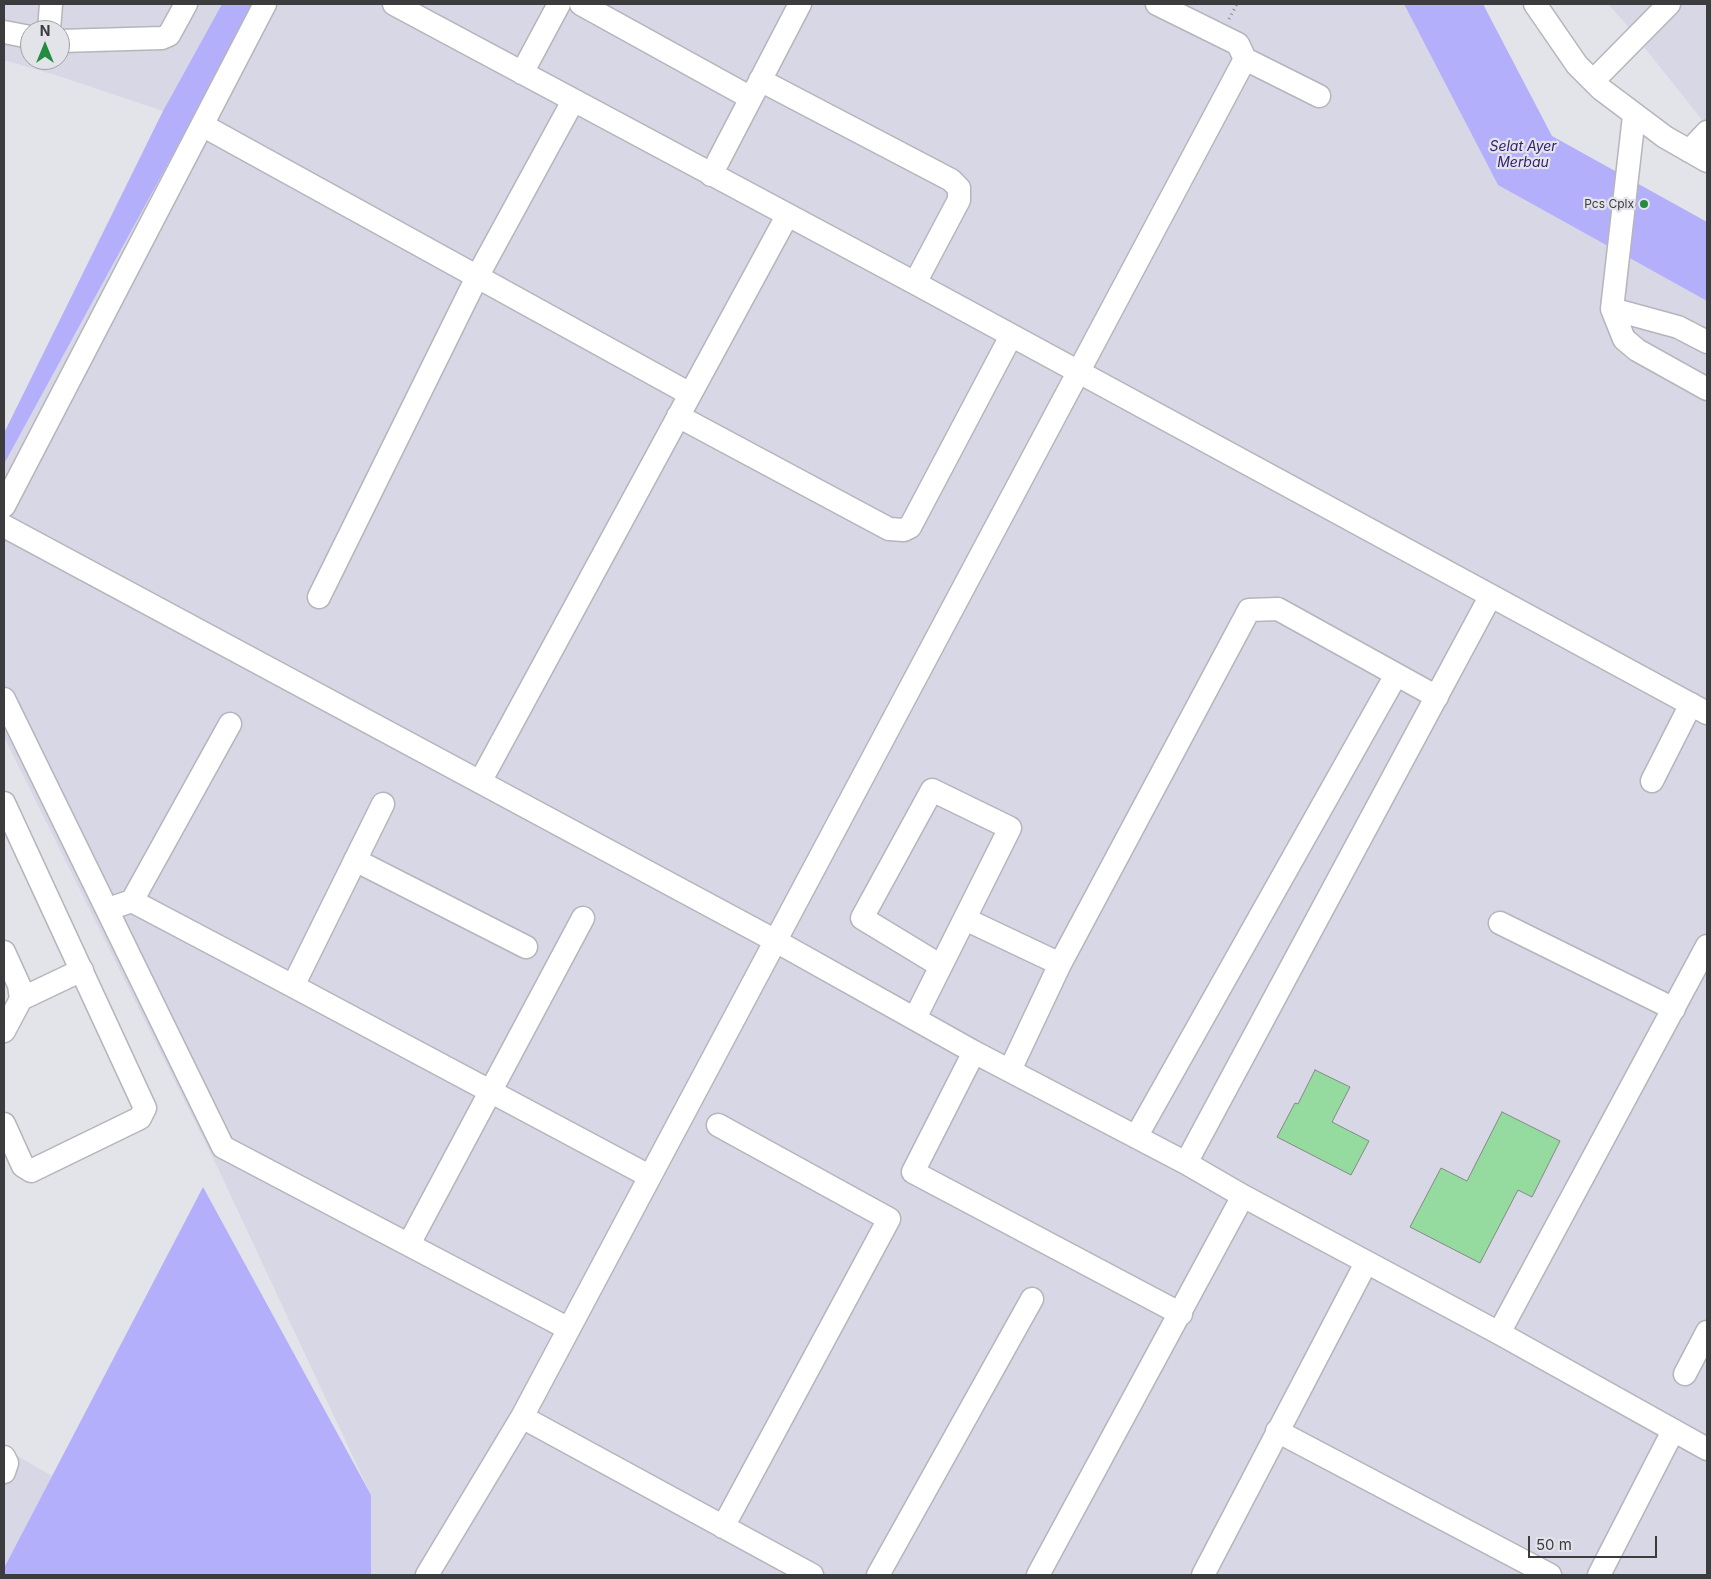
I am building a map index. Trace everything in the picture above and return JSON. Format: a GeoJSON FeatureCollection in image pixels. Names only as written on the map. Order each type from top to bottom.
{"type":"FeatureCollection","features":[{"type":"Feature","properties":{"kind":"street"},"geometry":{"type":"LineString","coordinates":[[50,20],[51,4]]}},
{"type":"Feature","properties":{"kind":"street"},"geometry":{"type":"LineString","coordinates":[[70,41],[162,38],[169,35],[186,4]]}},
{"type":"Feature","properties":{"kind":"street"},"geometry":{"type":"LineString","coordinates":[[4,506],[265,4]]}},
{"type":"Feature","properties":{"kind":"street"},"geometry":{"type":"LineString","coordinates":[[394,4],[915,283],[1699,709],[1652,781]]}},
{"type":"Feature","properties":{"kind":"street"},"geometry":{"type":"LineString","coordinates":[[522,73],[559,4]]}},
{"type":"Feature","properties":{"kind":"street"},"geometry":{"type":"LineString","coordinates":[[581,4],[756,89],[951,180],[959,188],[959,200],[915,283]]}},
{"type":"Feature","properties":{"kind":"street"},"geometry":{"type":"LineString","coordinates":[[711,175],[800,4]]}},
{"type":"Feature","properties":{"kind":"street"},"geometry":{"type":"LineString","coordinates":[[1157,4],[1238,44],[1245,59],[1318,96]]}},
{"type":"Feature","properties":{"kind":"street"},"geometry":{"type":"LineString","coordinates":[[1535,4],[1577,65],[1634,116],[1698,156],[1707,132]]}},
{"type":"Feature","properties":{"kind":"street"},"geometry":{"type":"LineString","coordinates":[[1594,81],[1668,4]]}},
{"type":"Feature","properties":{"kind":"street"},"geometry":{"type":"LineString","coordinates":[[4,32],[20,36]]}},
{"type":"Feature","properties":{"kind":"street"},"geometry":{"type":"LineString","coordinates":[[427,1575],[522,1417],[774,940],[1245,59]]}},
{"type":"Feature","properties":{"kind":"street"},"geometry":{"type":"LineString","coordinates":[[319,597],[477,277],[573,101]]}},
{"type":"Feature","properties":{"kind":"street"},"geometry":{"type":"LineString","coordinates":[[1634,116],[1612,308],[1624,339],[1637,350],[1707,389]]}},
{"type":"Feature","properties":{"kind":"street"},"geometry":{"type":"LineString","coordinates":[[202,125],[690,394]]}},
{"type":"Feature","properties":{"kind":"street"},"geometry":{"type":"LineString","coordinates":[[480,782],[787,216]]}},
{"type":"Feature","properties":{"kind":"street"},"geometry":{"type":"LineString","coordinates":[[1612,308],[1678,327],[1707,342]]}},
{"type":"Feature","properties":{"kind":"street"},"geometry":{"type":"LineString","coordinates":[[678,416],[888,529],[904,530],[910,527],[1011,336]]}},
{"type":"Feature","properties":{"kind":"street"},"geometry":{"type":"LineString","coordinates":[[4,526],[774,940],[974,1052],[1186,1163],[1366,1263],[1499,1333],[1707,1449]]}},
{"type":"Feature","properties":{"kind":"street"},"geometry":{"type":"LineString","coordinates":[[1186,1163],[1490,597]]}},
{"type":"Feature","properties":{"kind":"street"},"geometry":{"type":"LineString","coordinates":[[1010,1070],[1060,964],[1249,610],[1278,609],[1437,697]]}},
{"type":"Feature","properties":{"kind":"street"},"geometry":{"type":"LineString","coordinates":[[1136,1138],[1396,674]]}},
{"type":"Feature","properties":{"kind":"street"},"geometry":{"type":"LineString","coordinates":[[4,698],[223,1147],[569,1329]]}},
{"type":"Feature","properties":{"kind":"street"},"geometry":{"type":"LineString","coordinates":[[107,910],[132,901],[230,724]]}},
{"type":"Feature","properties":{"kind":"street"},"geometry":{"type":"LineString","coordinates":[[915,1018],[965,919],[1010,828],[932,790],[862,918],[941,966]]}},
{"type":"Feature","properties":{"kind":"street"},"geometry":{"type":"LineString","coordinates":[[4,803],[11,838],[82,970],[143,1101],[144,1114],[132,1122],[31,1171],[23,1166],[4,1124]]}},
{"type":"Feature","properties":{"kind":"street"},"geometry":{"type":"LineString","coordinates":[[293,986],[383,804]]}},
{"type":"Feature","properties":{"kind":"street"},"geometry":{"type":"LineString","coordinates":[[355,860],[526,947]]}},
{"type":"Feature","properties":{"kind":"street"},"geometry":{"type":"LineString","coordinates":[[132,901],[649,1176]]}},
{"type":"Feature","properties":{"kind":"street"},"geometry":{"type":"LineString","coordinates":[[409,1244],[583,918]]}},
{"type":"Feature","properties":{"kind":"street"},"geometry":{"type":"LineString","coordinates":[[965,919],[1060,964]]}},
{"type":"Feature","properties":{"kind":"street"},"geometry":{"type":"LineString","coordinates":[[1500,923],[1674,1009]]}},
{"type":"Feature","properties":{"kind":"street"},"geometry":{"type":"LineString","coordinates":[[1499,1333],[1707,946]]}},
{"type":"Feature","properties":{"kind":"street"},"geometry":{"type":"LineString","coordinates":[[4,952],[19,985],[21,999]]}},
{"type":"Feature","properties":{"kind":"street"},"geometry":{"type":"LineString","coordinates":[[4,1030],[21,999],[82,970]]}},
{"type":"Feature","properties":{"kind":"street"},"geometry":{"type":"LineString","coordinates":[[974,1052],[913,1172],[1181,1314]]}},
{"type":"Feature","properties":{"kind":"street"},"geometry":{"type":"LineString","coordinates":[[718,1125],[889,1219],[723,1527]]}},
{"type":"Feature","properties":{"kind":"street"},"geometry":{"type":"LineString","coordinates":[[1038,1575],[1181,1314],[1243,1196]]}},
{"type":"Feature","properties":{"kind":"street"},"geometry":{"type":"LineString","coordinates":[[1203,1575],[1366,1263]]}},
{"type":"Feature","properties":{"kind":"street"},"geometry":{"type":"LineString","coordinates":[[878,1575],[1032,1300]]}},
{"type":"Feature","properties":{"kind":"street"},"geometry":{"type":"LineString","coordinates":[[1685,1374],[1707,1332]]}},
{"type":"Feature","properties":{"kind":"street"},"geometry":{"type":"LineString","coordinates":[[522,1417],[812,1575]]}},
{"type":"Feature","properties":{"kind":"street"},"geometry":{"type":"LineString","coordinates":[[1277,1431],[1550,1575]]}},
{"type":"Feature","properties":{"kind":"street"},"geometry":{"type":"LineString","coordinates":[[1599,1575],[1673,1431]]}},
{"type":"Feature","properties":{"kind":"street"},"geometry":{"type":"LineString","coordinates":[[4,1458],[6,1463],[4,1472]]}},
{"type":"Feature","properties":{"kind":"shaded area"},"geometry":{"type":"Polygon","coordinates":[[[4,4],[222,4],[163,111],[38,70],[70,70],[70,20],[20,20],[20,65],[4,60],[4,4]]]}},
{"type":"Feature","properties":{"kind":"shaded area"},"geometry":{"type":"Polygon","coordinates":[[[255,4],[1404,4],[1498,185],[1707,301],[1707,1575],[371,1575],[371,1495],[215,1162],[4,737],[4,464],[255,4]]]}},
{"type":"Feature","properties":{"kind":"shaded area"},"geometry":{"type":"Polygon","coordinates":[[[1608,4],[1707,4],[1707,126],[1625,23],[1608,4]]]}},
{"type":"Feature","properties":{"kind":"shaded area"},"geometry":{"type":"Polygon","coordinates":[[[4,1448],[52,1476],[4,1568],[4,1448]]]}},
{"type":"Feature","properties":{"kind":"water"},"geometry":{"type":"Polygon","coordinates":[[[222,4],[255,4],[4,464],[4,433],[163,111],[222,4]]]}},
{"type":"Feature","properties":{"kind":"water","name":"Selat Ayer Merbau"},"geometry":{"type":"Polygon","coordinates":[[[1404,4],[1483,4],[1552,136],[1707,222],[1707,301],[1498,185],[1404,4]]]}},
{"type":"Feature","properties":{"kind":"water"},"geometry":{"type":"Polygon","coordinates":[[[203,1187],[371,1495],[371,1575],[4,1575],[4,1568],[203,1187]]]}},
{"type":"Feature","properties":{"kind":"building"},"geometry":{"type":"Polygon","coordinates":[[[1315,1070],[1350,1087],[1332,1122],[1369,1141],[1351,1175],[1277,1137],[1295,1103],[1298,1104],[1315,1070]]]}},
{"type":"Feature","properties":{"kind":"building"},"geometry":{"type":"Polygon","coordinates":[[[1502,1112],[1560,1141],[1532,1197],[1518,1190],[1480,1263],[1410,1227],[1441,1168],[1467,1181],[1502,1112]]]}},
{"type":"Feature","properties":{"kind":"place","name":"Pcs Cplx"},"geometry":{"type":"Point","coordinates":[1644,204]}}]}
